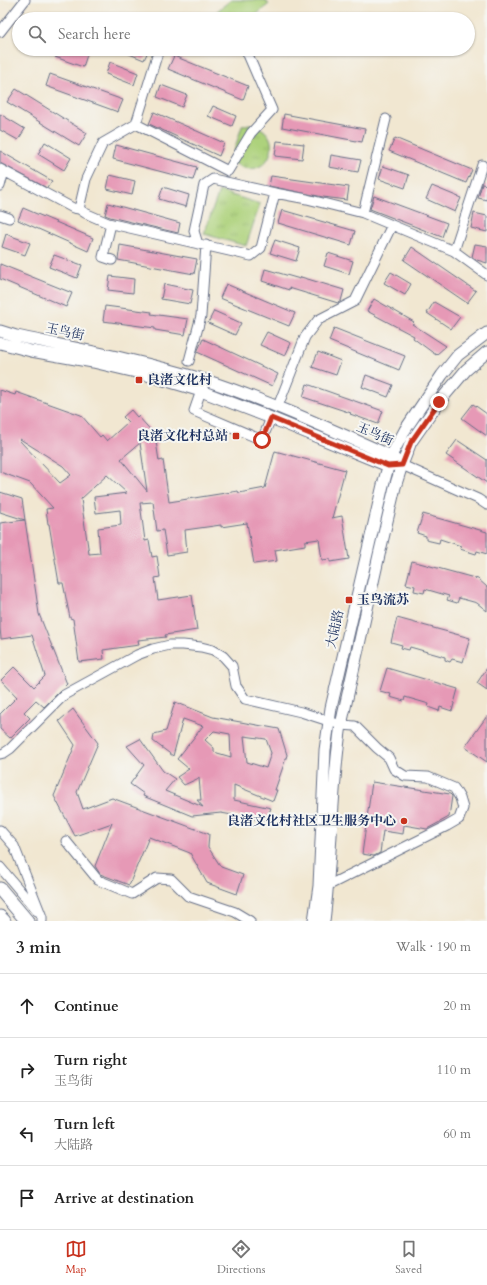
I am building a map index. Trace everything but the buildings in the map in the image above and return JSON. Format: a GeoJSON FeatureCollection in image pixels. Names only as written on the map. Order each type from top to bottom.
{"type":"FeatureCollection","features":[{"type":"Feature","properties":{"kind":"highway"},"geometry":{"type":"LineString","coordinates":[[0,889],[27,921]]}},
{"type":"Feature","properties":{"kind":"highway"},"geometry":{"type":"LineString","coordinates":[[0,916],[4,921]]}},
{"type":"Feature","properties":{"kind":"main road","name":"玉鸟街"},"geometry":{"type":"LineString","coordinates":[[0,331],[16,336],[152,366],[205,380],[277,406],[390,461]]}},
{"type":"Feature","properties":{"kind":"main road","name":"大陆路"},"geometry":{"type":"LineString","coordinates":[[314,921],[319,886],[325,750],[329,720],[390,461],[405,430],[442,375],[458,355],[487,333]]}},
{"type":"Feature","properties":{"kind":"main road","name":"玉鸟街"},"geometry":{"type":"LineString","coordinates":[[0,343],[31,351],[93,362],[140,373],[201,391],[402,465]]}},
{"type":"Feature","properties":{"kind":"main road","name":"大陆路"},"geometry":{"type":"LineString","coordinates":[[324,921],[329,884],[338,748],[341,725],[395,487],[411,442],[439,402],[466,370],[487,352]]}},
{"type":"Feature","properties":{"kind":"street"},"geometry":{"type":"LineString","coordinates":[[16,12],[25,0]]}},
{"type":"Feature","properties":{"kind":"street"},"geometry":{"type":"LineString","coordinates":[[0,32],[12,17]]}},
{"type":"Feature","properties":{"kind":"street"},"geometry":{"type":"LineString","coordinates":[[79,209],[86,179],[103,143],[136,124],[157,56]]}},
{"type":"Feature","properties":{"kind":"street"},"geometry":{"type":"LineString","coordinates":[[136,124],[228,171],[251,133],[272,110],[249,56]]}},
{"type":"Feature","properties":{"kind":"street"},"geometry":{"type":"LineString","coordinates":[[363,212],[386,119]]}},
{"type":"Feature","properties":{"kind":"street"},"geometry":{"type":"LineString","coordinates":[[454,251],[482,165]]}},
{"type":"Feature","properties":{"kind":"street"},"geometry":{"type":"LineString","coordinates":[[0,186],[2,170],[73,208],[79,209],[84,213],[111,224],[251,256],[261,248],[275,193]]}},
{"type":"Feature","properties":{"kind":"street"},"geometry":{"type":"LineString","coordinates":[[189,361],[201,316],[202,244],[194,231],[204,185],[213,179],[363,212],[454,251],[487,275]]}},
{"type":"Feature","properties":{"kind":"street"},"geometry":{"type":"LineString","coordinates":[[111,224],[103,257],[112,260]]}},
{"type":"Feature","properties":{"kind":"street"},"geometry":{"type":"LineString","coordinates":[[280,401],[306,337],[318,320],[355,301],[392,225]]}},
{"type":"Feature","properties":{"kind":"street"},"geometry":{"type":"LineString","coordinates":[[205,380],[194,411],[262,440],[271,418]]}},
{"type":"Feature","properties":{"kind":"street"},"geometry":{"type":"LineString","coordinates":[[402,465],[478,499],[487,505]]}},
{"type":"Feature","properties":{"kind":"street"},"geometry":{"type":"LineString","coordinates":[[0,754],[10,749],[64,695],[137,655],[170,645],[201,647],[213,650],[223,656],[232,666],[236,686],[245,699],[329,720],[341,725],[355,726],[389,758],[394,769],[405,776],[428,777],[454,788],[460,798],[463,808],[459,819],[329,884]]}},
{"type":"Feature","properties":{"kind":"street"},"geometry":{"type":"LineString","coordinates":[[0,830],[14,846],[43,920]]}},
{"type":"Feature","properties":{"kind":"street"},"geometry":{"type":"LineString","coordinates":[[66,841],[98,880],[132,894],[157,878],[171,879],[188,896],[235,912],[250,921]]}},
{"type":"Feature","properties":{"kind":"street"},"geometry":{"type":"LineString","coordinates":[[0,867],[43,920]]}},
{"type":"Feature","properties":{"kind":"street"},"geometry":{"type":"LineString","coordinates":[[17,909],[43,920]]}},
{"type":"Feature","properties":{"kind":"green space"},"geometry":{"type":"Polygon","coordinates":[[[231,0],[265,0],[269,4],[259,12],[217,11],[231,0]]]}},
{"type":"Feature","properties":{"kind":"green space"},"geometry":{"type":"Polygon","coordinates":[[[249,124],[262,129],[269,137],[272,146],[270,156],[264,164],[255,168],[245,168],[233,162],[234,151],[242,126],[249,124]]]}},
{"type":"Feature","properties":{"kind":"green space"},"geometry":{"type":"Polygon","coordinates":[[[219,191],[260,204],[246,246],[204,234],[219,191]]]}},
{"type":"Feature","properties":{"kind":"place","name":"良渚文化村"},"geometry":{"type":"Point","coordinates":[139,380]}},
{"type":"Feature","properties":{"kind":"place","name":"良渚文化村总站"},"geometry":{"type":"Point","coordinates":[236,436]}},
{"type":"Feature","properties":{"kind":"place","name":"玉鸟流苏"},"geometry":{"type":"Point","coordinates":[349,600]}},
{"type":"Feature","properties":{"kind":"place","name":"良渚文化村社区卫生服务中心"},"geometry":{"type":"Point","coordinates":[404,821]}},
{"type":"Feature","properties":{"kind":"route"},"geometry":{"type":"LineString","coordinates":[[262,440],[271,418],[388,466],[402,465],[411,442],[439,402]]}}]}
